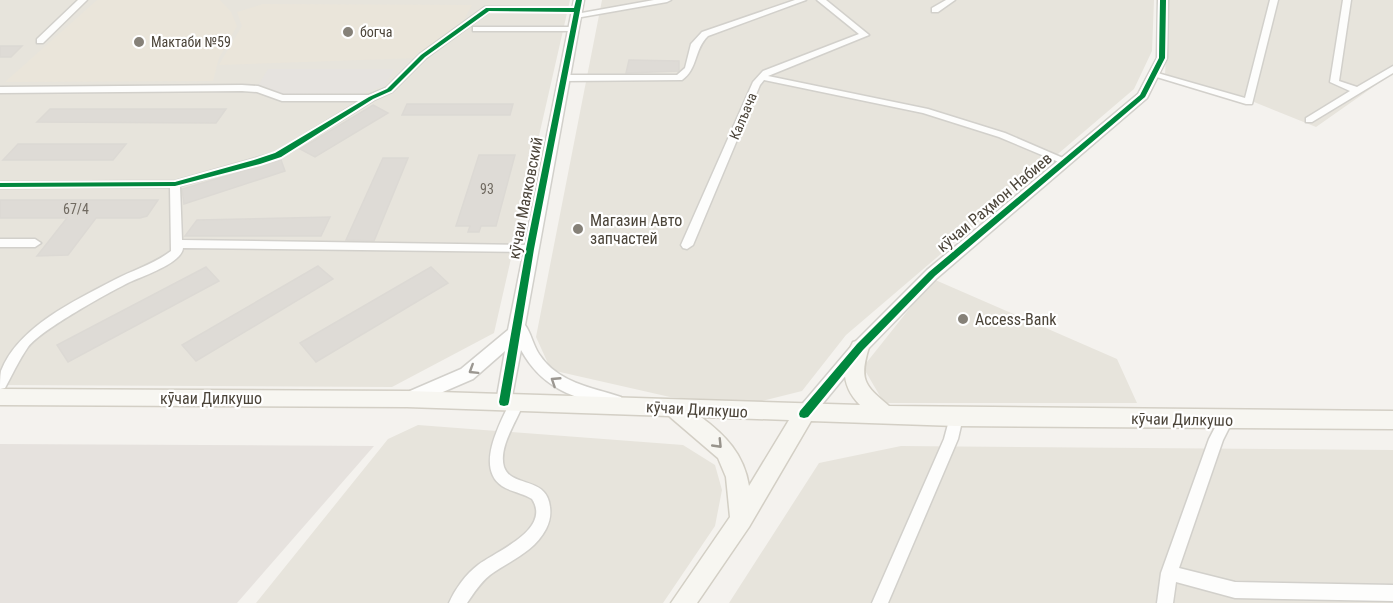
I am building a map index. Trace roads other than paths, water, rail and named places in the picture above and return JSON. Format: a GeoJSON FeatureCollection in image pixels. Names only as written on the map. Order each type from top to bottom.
{"type":"FeatureCollection","features":[{"type":"Feature","properties":{"kind":"main road"},"geometry":{"type":"LineString","coordinates":[[860,347],[852,369],[854,384],[865,398],[885,415]]}},
{"type":"Feature","properties":{"kind":"main road","name":"кӯчаи Дилкушо"},"geometry":{"type":"LineString","coordinates":[[0,397],[407,399],[804,414],[1393,420]]}},
{"type":"Feature","properties":{"kind":"main road"},"geometry":{"type":"LineString","coordinates":[[673,408],[718,443],[734,462],[740,488],[741,520]]}},
{"type":"Feature","properties":{"kind":"main road","name":"кӯчаи Раҳмон Набиев"},"geometry":{"type":"LineString","coordinates":[[683,603],[741,520],[804,414]]}},
{"type":"Feature","properties":{"kind":"street"},"geometry":{"type":"LineString","coordinates":[[40,41],[83,0]]}},
{"type":"Feature","properties":{"kind":"street"},"geometry":{"type":"LineString","coordinates":[[476,29],[667,0]]}},
{"type":"Feature","properties":{"kind":"street"},"geometry":{"type":"LineString","coordinates":[[564,78],[679,78],[684,75],[694,56],[694,46],[705,34],[802,0]]}},
{"type":"Feature","properties":{"kind":"street","name":"Калъача"},"geometry":{"type":"LineString","coordinates":[[687,245],[756,84],[762,77],[792,62],[866,35],[821,0]]}},
{"type":"Feature","properties":{"kind":"street"},"geometry":{"type":"LineString","coordinates":[[935,10],[951,0]]}},
{"type":"Feature","properties":{"kind":"street","name":"кӯчаи Раҳмон Набиев"},"geometry":{"type":"LineString","coordinates":[[804,414],[860,347],[932,274],[1143,96],[1162,58],[1163,0]]}},
{"type":"Feature","properties":{"kind":"street"},"geometry":{"type":"LineString","coordinates":[[1154,75],[1249,102],[1274,0]]}},
{"type":"Feature","properties":{"kind":"street"},"geometry":{"type":"LineString","coordinates":[[1347,0],[1334,82],[1356,90]]}},
{"type":"Feature","properties":{"kind":"street"},"geometry":{"type":"LineString","coordinates":[[0,185],[174,184],[278,155],[370,98],[389,90],[423,56],[490,5],[577,14]]}},
{"type":"Feature","properties":{"kind":"street","name":"кӯчаи Маяковский"},"geometry":{"type":"LineString","coordinates":[[511,402],[518,328],[530,249],[577,14]]}},
{"type":"Feature","properties":{"kind":"street"},"geometry":{"type":"LineString","coordinates":[[1309,120],[1393,69]]}},
{"type":"Feature","properties":{"kind":"street"},"geometry":{"type":"LineString","coordinates":[[762,77],[925,111],[1002,135],[1065,161]]}},
{"type":"Feature","properties":{"kind":"street"},"geometry":{"type":"LineString","coordinates":[[0,90],[242,88],[258,89],[282,98],[370,98]]}},
{"type":"Feature","properties":{"kind":"street"},"geometry":{"type":"LineString","coordinates":[[0,384],[25,342],[54,320],[118,283],[167,260],[177,252],[179,244],[174,184]]}},
{"type":"Feature","properties":{"kind":"street"},"geometry":{"type":"LineString","coordinates":[[0,243],[35,243]]}},
{"type":"Feature","properties":{"kind":"street"},"geometry":{"type":"LineString","coordinates":[[179,244],[530,249]]}},
{"type":"Feature","properties":{"kind":"street"},"geometry":{"type":"LineString","coordinates":[[407,399],[467,374],[518,328],[527,350],[544,374],[568,389],[630,406]]}},
{"type":"Feature","properties":{"kind":"street"},"geometry":{"type":"LineString","coordinates":[[457,603],[477,576],[509,557],[543,521],[544,501],[537,492],[512,485],[501,476],[496,466],[511,402]]}},
{"type":"Feature","properties":{"kind":"street"},"geometry":{"type":"LineString","coordinates":[[880,603],[951,440],[956,417]]}},
{"type":"Feature","properties":{"kind":"street"},"geometry":{"type":"LineString","coordinates":[[1165,603],[1169,573],[1216,439],[1226,420]]}},
{"type":"Feature","properties":{"kind":"street"},"geometry":{"type":"LineString","coordinates":[[1169,573],[1235,590],[1393,593]]}},
{"type":"Feature","properties":{"kind":"place","name":"богча"},"geometry":{"type":"Point","coordinates":[348,32]}},
{"type":"Feature","properties":{"kind":"place","name":"Мактаби №59"},"geometry":{"type":"Point","coordinates":[139,42]}},
{"type":"Feature","properties":{"kind":"place","name":"Магазин Авто запчастей"},"geometry":{"type":"Point","coordinates":[578,229]}},
{"type":"Feature","properties":{"kind":"place","name":"Access-Bank"},"geometry":{"type":"Point","coordinates":[963,319]}}]}
